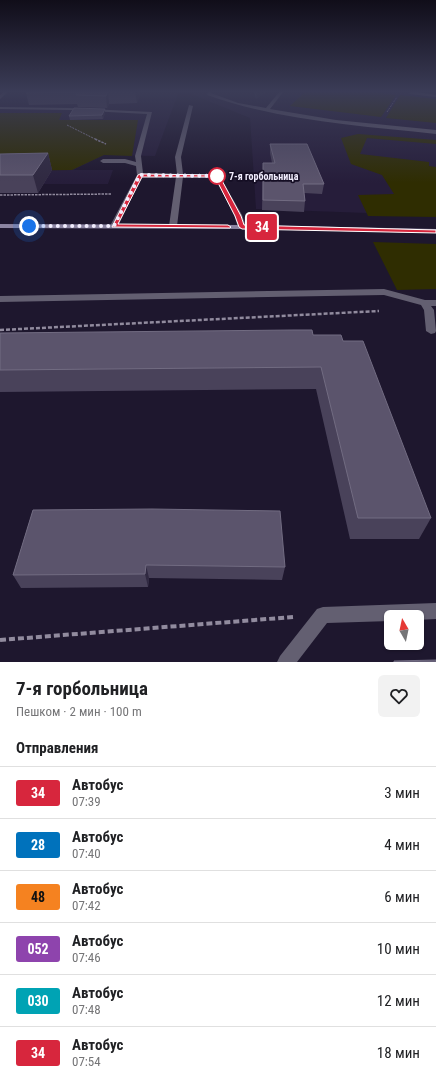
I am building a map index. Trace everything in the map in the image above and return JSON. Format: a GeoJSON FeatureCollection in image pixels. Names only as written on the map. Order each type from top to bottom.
{"type":"FeatureCollection","features":[{"type":"Feature","properties":{"kind":"street"},"geometry":{"type":"LineString","coordinates":[[0,226],[173,226],[436,231]]}},
{"type":"Feature","properties":{"kind":"lane"},"geometry":{"type":"LineString","coordinates":[[114,226],[140,175],[138,156],[148,122]]}},
{"type":"Feature","properties":{"kind":"lane"},"geometry":{"type":"LineString","coordinates":[[173,226],[180,175],[178,157],[187,122]]}},
{"type":"Feature","properties":{"kind":"lane"},"geometry":{"type":"LineString","coordinates":[[335,122],[436,132]]}},
{"type":"Feature","properties":{"kind":"lane"},"geometry":{"type":"LineString","coordinates":[[103,161],[125,161],[138,165]]}},
{"type":"Feature","properties":{"kind":"lane"},"geometry":{"type":"LineString","coordinates":[[140,175],[217,176],[238,216],[242,227]]}},
{"type":"Feature","properties":{"kind":"lane"},"geometry":{"type":"LineString","coordinates":[[0,299],[384,292],[430,306],[436,318]]}},
{"type":"Feature","properties":{"kind":"lane"},"geometry":{"type":"LineString","coordinates":[[430,306],[431,331]]}},
{"type":"Feature","properties":{"kind":"lane"},"geometry":{"type":"LineString","coordinates":[[286,662],[323,615],[436,611]]}},
{"type":"Feature","properties":{"kind":"path"},"geometry":{"type":"LineString","coordinates":[[61,122],[110,146]]}},
{"type":"Feature","properties":{"kind":"path"},"geometry":{"type":"LineString","coordinates":[[0,195],[111,194],[109,200]]}},
{"type":"Feature","properties":{"kind":"path"},"geometry":{"type":"LineString","coordinates":[[0,330],[385,311]]}},
{"type":"Feature","properties":{"kind":"path"},"geometry":{"type":"LineString","coordinates":[[0,640],[323,615]]}},
{"type":"Feature","properties":{"kind":"shaded area"},"geometry":{"type":"Polygon","coordinates":[[[0,122],[168,122],[155,156],[104,155],[73,170],[113,170],[108,184],[43,184],[38,193],[0,193],[0,122]]]}},
{"type":"Feature","properties":{"kind":"shaded area"},"geometry":{"type":"Polygon","coordinates":[[[0,122],[138,122],[132,156],[104,155],[72,170],[0,171],[0,122]]]}},
{"type":"Feature","properties":{"kind":"shaded area"},"geometry":{"type":"Polygon","coordinates":[[[250,122],[436,122],[436,195],[359,195],[367,213],[256,209],[250,122]]]}},
{"type":"Feature","properties":{"kind":"shaded area"},"geometry":{"type":"Polygon","coordinates":[[[358,134],[436,140],[436,144],[367,138],[360,154],[429,162],[429,166],[436,167],[436,217],[368,216],[358,195],[394,194],[382,175],[351,164],[341,138],[358,134]]]}},
{"type":"Feature","properties":{"kind":"shaded area"},"geometry":{"type":"Polygon","coordinates":[[[373,242],[436,244],[436,289],[397,290],[373,242]]]}},
{"type":"Feature","properties":{"kind":"building"},"geometry":{"type":"Polygon","coordinates":[[[270,144],[307,144],[324,184],[303,184],[305,201],[263,200],[263,163],[275,163],[270,144]]]}},
{"type":"Feature","properties":{"kind":"building"},"geometry":{"type":"Polygon","coordinates":[[[48,153],[33,175],[0,175],[0,154],[48,153]]]}},
{"type":"Feature","properties":{"kind":"building"},"geometry":{"type":"Polygon","coordinates":[[[312,330],[313,335],[341,335],[343,341],[363,341],[431,518],[358,518],[321,367],[0,370],[0,333],[312,330]]]}},
{"type":"Feature","properties":{"kind":"building"},"geometry":{"type":"Polygon","coordinates":[[[152,509],[280,511],[285,567],[146,565],[145,574],[13,575],[33,510],[152,509]]]}},
{"type":"Feature","properties":{"kind":"building"},"geometry":{"type":"Polygon","coordinates":[[[436,660],[436,662],[394,662],[394,661],[436,660]]]}},
{"type":"Feature","properties":{"kind":"bus line","name":"34"},"geometry":{"type":"LineString","coordinates":[[228,227],[114,226],[140,175],[217,176],[238,216],[242,227],[436,231]]}},
{"type":"Feature","properties":{"kind":"place","name":"7-я горбольница"},"geometry":{"type":"Point","coordinates":[217,176]}},
{"type":"Feature","properties":{"kind":"route"},"geometry":{"type":"LineString","coordinates":[[29,226],[114,226],[140,175],[217,176]]}}]}
